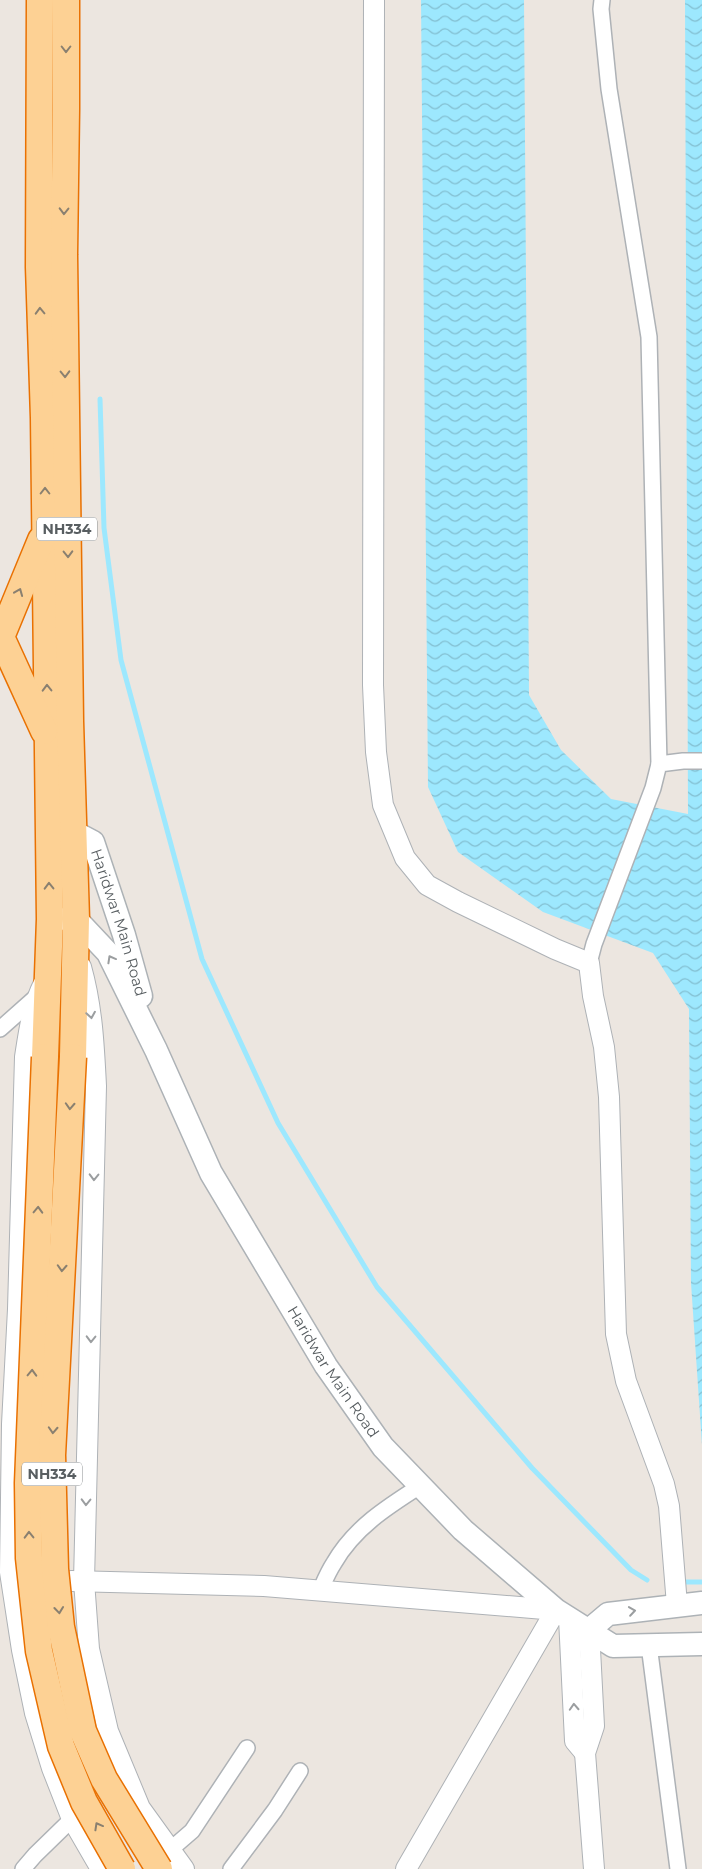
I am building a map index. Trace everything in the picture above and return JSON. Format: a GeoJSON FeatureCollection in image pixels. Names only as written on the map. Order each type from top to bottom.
{"type":"FeatureCollection","features":[{"type":"Feature","properties":{"kind":"highway","name":"NH334"},"geometry":{"type":"LineString","coordinates":[[40,0],[39,268],[44,418],[45,530],[57,623],[48,740],[76,919],[73,1057],[52,1455],[55,1569],[61,1627],[83,1731],[104,1779],[164,1859]]}},
{"type":"Feature","properties":{"kind":"highway","name":"NH334"},"geometry":{"type":"LineString","coordinates":[[66,0],[64,255],[57,623],[61,832],[50,919],[44,1057],[29,1463],[30,1558],[39,1651],[61,1746],[84,1802],[122,1869]]}},
{"type":"Feature","properties":{"kind":"highway"},"geometry":{"type":"LineString","coordinates":[[45,530],[0,630],[48,740]]}},
{"type":"Feature","properties":{"kind":"highway"},"geometry":{"type":"LineString","coordinates":[[0,630],[57,623]]}},
{"type":"Feature","properties":{"kind":"main road","name":"Haridwar Main Road"},"geometry":{"type":"LineString","coordinates":[[61,832],[93,842],[124,935],[156,1050]]}},
{"type":"Feature","properties":{"kind":"main road"},"geometry":{"type":"LineString","coordinates":[[50,919],[76,919]]}},
{"type":"Feature","properties":{"kind":"main road","name":"Haridwar Main Road"},"geometry":{"type":"LineString","coordinates":[[76,919],[108,953],[156,1050],[211,1173],[326,1366],[383,1446],[463,1530],[563,1614],[612,1646],[702,1644]]}},
{"type":"Feature","properties":{"kind":"main road"},"geometry":{"type":"LineString","coordinates":[[589,1630],[608,1614],[690,1604]]}},
{"type":"Feature","properties":{"kind":"street"},"geometry":{"type":"LineString","coordinates":[[374,0],[373,685],[376,752],[383,805],[405,858],[427,885],[555,949],[589,963]]}},
{"type":"Feature","properties":{"kind":"street"},"geometry":{"type":"LineString","coordinates":[[602,0],[601,9],[609,89],[648,337],[659,764],[653,788],[594,944],[589,963],[593,996],[604,1047],[609,1097],[616,1334],[626,1381],[664,1484],[674,1554],[690,1604]]}},
{"type":"Feature","properties":{"kind":"street"},"geometry":{"type":"LineString","coordinates":[[659,764],[702,761]]}},
{"type":"Feature","properties":{"kind":"street"},"geometry":{"type":"LineString","coordinates":[[76,950],[86,985],[92,1023],[96,1086],[84,1581],[89,1649],[108,1731],[140,1808],[164,1859],[184,1869]]}},
{"type":"Feature","properties":{"kind":"street"},"geometry":{"type":"LineString","coordinates":[[48,974],[36,997],[30,1020],[26,1057],[18,1308],[5,1571],[35,1714],[52,1768],[72,1819],[100,1869]]}},
{"type":"Feature","properties":{"kind":"street"},"geometry":{"type":"LineString","coordinates":[[0,1029],[36,997]]}},
{"type":"Feature","properties":{"kind":"street"},"geometry":{"type":"LineString","coordinates":[[320,1591],[334,1562],[362,1528],[383,1509],[420,1486]]}},
{"type":"Feature","properties":{"kind":"street"},"geometry":{"type":"LineString","coordinates":[[5,1571],[57,1580],[264,1586],[563,1614]]}},
{"type":"Feature","properties":{"kind":"street"},"geometry":{"type":"LineString","coordinates":[[563,1614],[575,1741],[585,1752]]}},
{"type":"Feature","properties":{"kind":"street"},"geometry":{"type":"LineString","coordinates":[[406,1869],[563,1614]]}},
{"type":"Feature","properties":{"kind":"street"},"geometry":{"type":"LineString","coordinates":[[589,1630],[594,1726],[585,1752],[594,1869]]}},
{"type":"Feature","properties":{"kind":"street"},"geometry":{"type":"LineString","coordinates":[[649,1645],[678,1869]]}},
{"type":"Feature","properties":{"kind":"street"},"geometry":{"type":"LineString","coordinates":[[164,1859],[192,1832],[247,1748]]}},
{"type":"Feature","properties":{"kind":"street"},"geometry":{"type":"LineString","coordinates":[[231,1869],[275,1810],[300,1771]]}},
{"type":"Feature","properties":{"kind":"street"},"geometry":{"type":"LineString","coordinates":[[23,1869],[72,1819]]}},
{"type":"Feature","properties":{"kind":"water"},"geometry":{"type":"Polygon","coordinates":[[[421,0],[524,0],[529,695],[561,750],[611,799],[688,814],[685,0],[702,0],[702,1445],[691,1283],[689,1009],[653,953],[543,912],[458,852],[428,787],[421,0]]]}},
{"type":"Feature","properties":{"kind":"waterway"},"geometry":{"type":"LineString","coordinates":[[100,399],[104,528],[121,660],[202,959],[278,1123],[377,1287],[532,1468],[631,1570],[647,1580]]}},
{"type":"Feature","properties":{"kind":"waterway"},"geometry":{"type":"LineString","coordinates":[[684,1582],[702,1582]]}}]}
